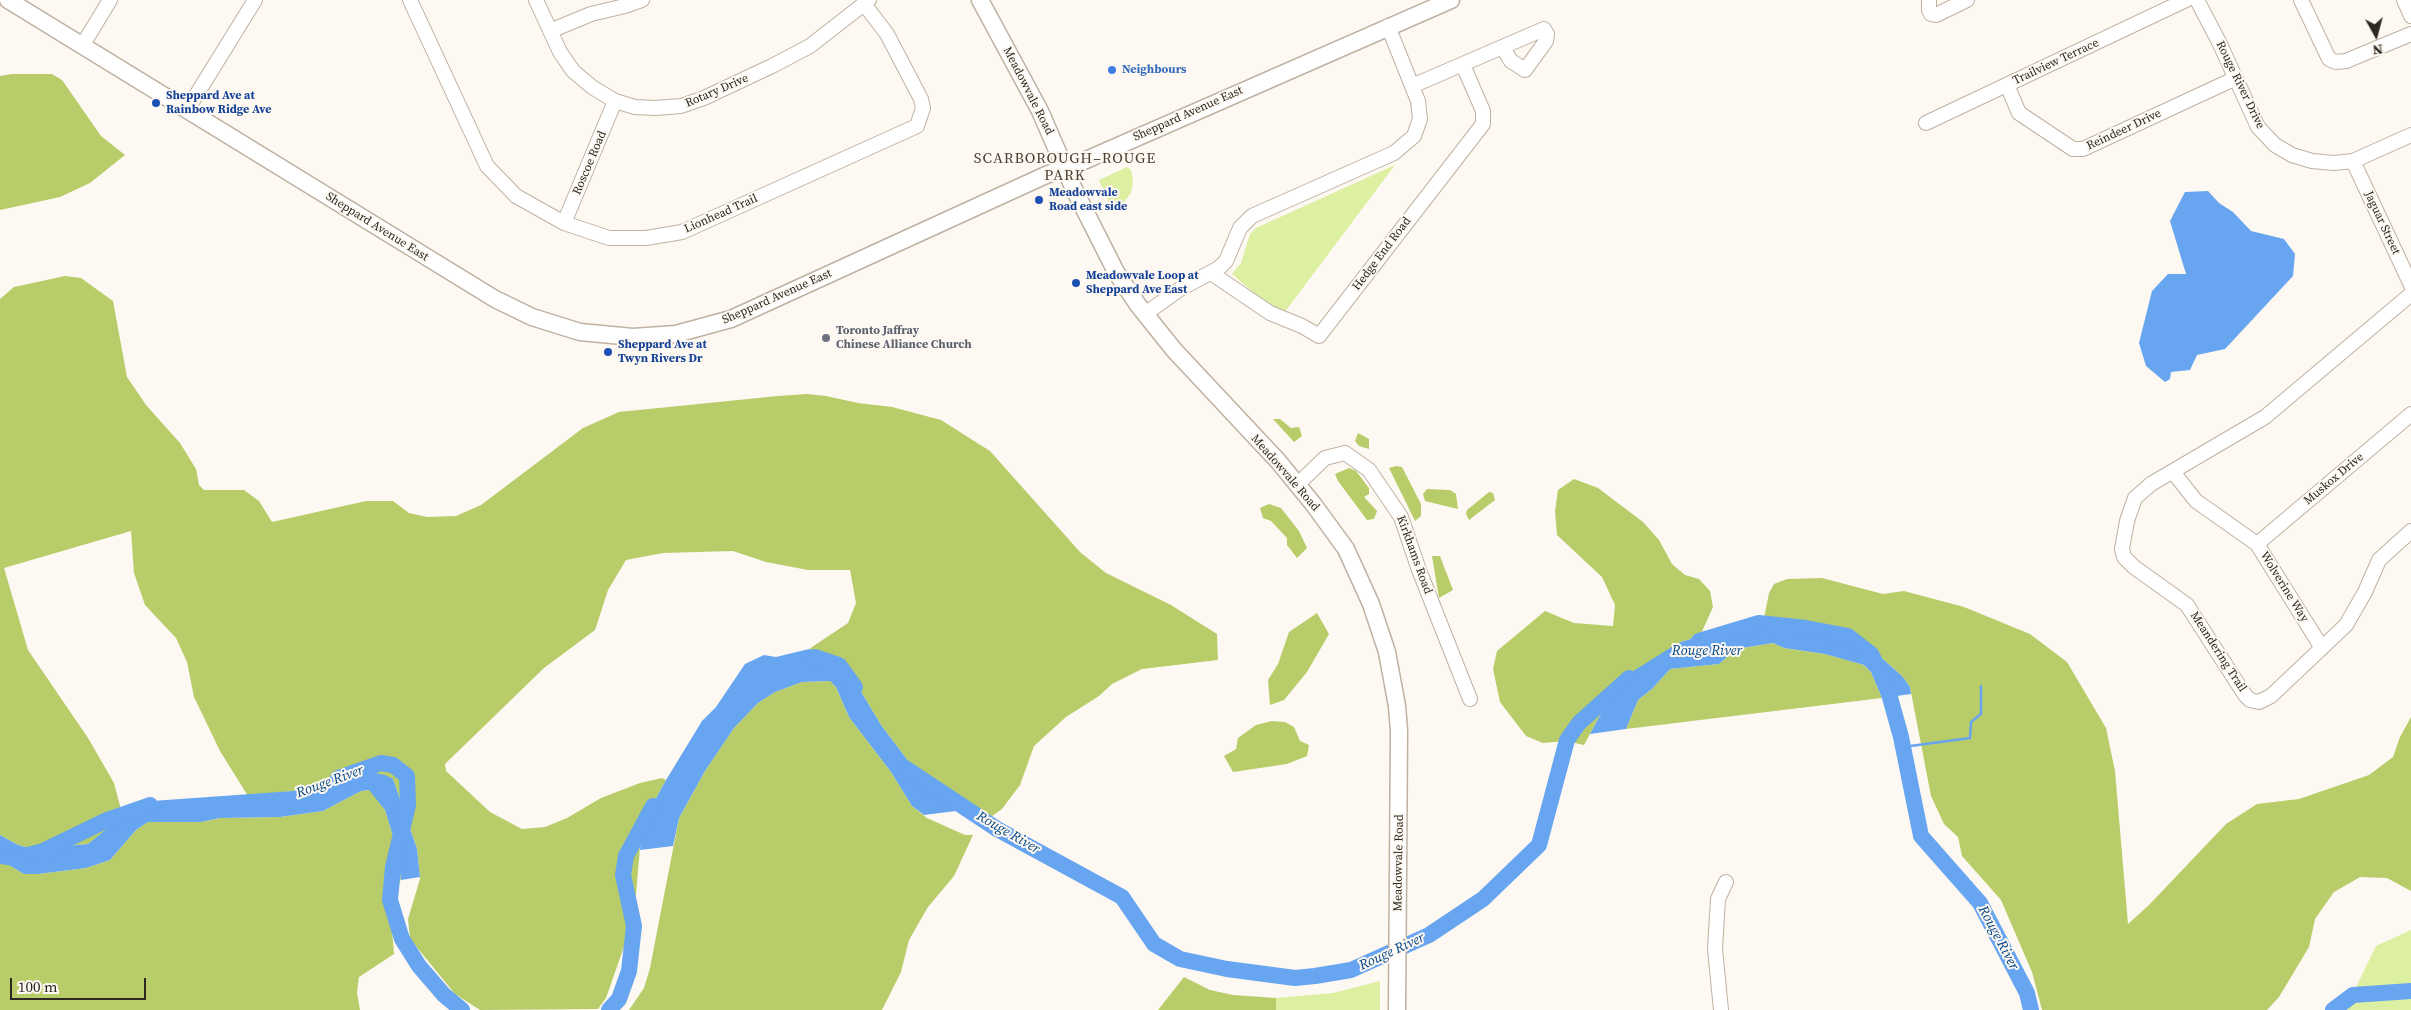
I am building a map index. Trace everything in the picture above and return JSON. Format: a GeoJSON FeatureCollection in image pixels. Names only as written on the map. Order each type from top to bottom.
{"type":"FeatureCollection","features":[{"type":"Feature","properties":{"kind":"main road","name":"Sheppard Avenue East"},"geometry":{"type":"LineString","coordinates":[[8,0],[495,300],[547,322],[580,332],[607,336],[656,337],[695,330],[731,319],[1065,167],[1440,3],[1451,0]]}},
{"type":"Feature","properties":{"kind":"main road","name":"Meadowvale Road"},"geometry":{"type":"LineString","coordinates":[[980,0],[1040,111],[1116,272],[1144,314],[1174,350],[1298,484],[1346,549],[1371,604],[1387,652],[1397,706],[1399,731],[1397,1010]]}},
{"type":"Feature","properties":{"kind":"street"},"geometry":{"type":"LineString","coordinates":[[82,46],[110,0]]}},
{"type":"Feature","properties":{"kind":"street"},"geometry":{"type":"LineString","coordinates":[[187,110],[255,0]]}},
{"type":"Feature","properties":{"kind":"street","name":"Lionhead Trail"},"geometry":{"type":"LineString","coordinates":[[410,0],[487,166],[516,196],[564,223],[609,238],[646,238],[682,232],[917,126],[923,108],[921,99],[887,34],[867,2]]}},
{"type":"Feature","properties":{"kind":"street","name":"Rotary Drive"},"geometry":{"type":"LineString","coordinates":[[536,0],[560,52],[573,71],[592,88],[615,101],[655,108],[681,106],[704,98],[810,46],[867,2]]}},
{"type":"Feature","properties":{"kind":"street"},"geometry":{"type":"LineString","coordinates":[[550,32],[596,12],[625,6],[642,0]]}},
{"type":"Feature","properties":{"kind":"street"},"geometry":{"type":"LineString","coordinates":[[1929,0],[1929,10],[1931,14],[1936,15],[1960,2]]}},
{"type":"Feature","properties":{"kind":"street","name":"Trailview Terrace"},"geometry":{"type":"LineString","coordinates":[[1926,123],[2186,0]]}},
{"type":"Feature","properties":{"kind":"street","name":"Rouge River Drive"},"geometry":{"type":"LineString","coordinates":[[2197,0],[2219,42],[2234,79],[2258,127],[2275,145],[2292,155],[2312,161],[2334,163],[2353,160],[2411,135]]}},
{"type":"Feature","properties":{"kind":"street"},"geometry":{"type":"LineString","coordinates":[[2301,0],[2329,59],[2336,62],[2346,60],[2411,34]]}},
{"type":"Feature","properties":{"kind":"street"},"geometry":{"type":"LineString","coordinates":[[2404,0],[2411,16]]}},
{"type":"Feature","properties":{"kind":"street"},"geometry":{"type":"LineString","coordinates":[[1144,314],[1180,289],[1211,273],[1226,261],[1240,228],[1252,216],[1394,154],[1414,136],[1420,119],[1418,101],[1388,26]]}},
{"type":"Feature","properties":{"kind":"street"},"geometry":{"type":"LineString","coordinates":[[1412,86],[1503,48]]}},
{"type":"Feature","properties":{"kind":"street","name":"Hedge End Road"},"geometry":{"type":"LineString","coordinates":[[1211,273],[1270,313],[1302,326],[1319,336],[1483,124],[1483,111],[1463,65]]}},
{"type":"Feature","properties":{"kind":"street","name":"Reindeer Drive"},"geometry":{"type":"LineString","coordinates":[[2006,85],[2019,113],[2073,149],[2083,149],[2234,79]]}},
{"type":"Feature","properties":{"kind":"street","name":"Roscoe Road"},"geometry":{"type":"LineString","coordinates":[[564,223],[615,101]]}},
{"type":"Feature","properties":{"kind":"street","name":"Jaguar Street"},"geometry":{"type":"LineString","coordinates":[[2353,160],[2411,285]]}},
{"type":"Feature","properties":{"kind":"street","name":"Meandering Trail"},"geometry":{"type":"LineString","coordinates":[[2411,294],[2265,417],[2151,484],[2136,498],[2127,521],[2122,549],[2124,557],[2134,567],[2187,605],[2250,700],[2259,702],[2271,696],[2346,625],[2379,560],[2411,531]]}},
{"type":"Feature","properties":{"kind":"street","name":"Muskox Drive"},"geometry":{"type":"LineString","coordinates":[[2257,544],[2411,414]]}},
{"type":"Feature","properties":{"kind":"street","name":"Kirkhams Road"},"geometry":{"type":"LineString","coordinates":[[1298,484],[1319,463],[1345,453],[1369,470],[1401,517],[1418,570],[1470,699]]}},
{"type":"Feature","properties":{"kind":"street","name":"Wolverine Way"},"geometry":{"type":"LineString","coordinates":[[2173,472],[2196,501],[2257,544],[2322,648]]}},
{"type":"Feature","properties":{"kind":"street"},"geometry":{"type":"LineString","coordinates":[[1721,1010],[1715,949],[1718,899],[1726,882]]}},
{"type":"Feature","properties":{"kind":"green space"},"geometry":{"type":"Polygon","coordinates":[[[12,74],[52,74],[62,80],[101,136],[125,155],[90,183],[60,197],[0,210],[0,76],[12,74]]]}},
{"type":"Feature","properties":{"kind":"green space"},"geometry":{"type":"Polygon","coordinates":[[[1395,165],[1284,313],[1268,305],[1232,274],[1241,263],[1250,234],[1256,228],[1395,165]]]}},
{"type":"Feature","properties":{"kind":"green space"},"geometry":{"type":"Polygon","coordinates":[[[1127,167],[1131,170],[1133,181],[1131,193],[1124,202],[1111,208],[1099,180],[1127,167]]]}},
{"type":"Feature","properties":{"kind":"green space"},"geometry":{"type":"Polygon","coordinates":[[[65,276],[81,278],[113,301],[127,377],[146,405],[180,443],[196,469],[199,485],[204,490],[244,490],[259,501],[272,522],[366,501],[393,501],[409,513],[427,517],[456,516],[481,505],[583,428],[619,412],[778,396],[807,394],[826,396],[858,403],[892,407],[941,420],[990,451],[1080,552],[1106,573],[1171,605],[1217,634],[1218,660],[1142,669],[1112,684],[1099,696],[1066,717],[1034,746],[1020,785],[1002,809],[992,816],[939,798],[933,794],[881,725],[854,680],[826,655],[809,649],[848,623],[856,603],[850,570],[808,570],[766,562],[733,551],[663,553],[626,560],[608,590],[595,630],[544,668],[445,764],[446,771],[490,812],[522,829],[545,827],[567,818],[601,798],[640,783],[662,778],[666,780],[642,824],[634,918],[606,998],[598,1009],[480,1010],[455,994],[410,939],[408,919],[420,879],[417,849],[393,779],[359,770],[293,791],[248,796],[220,751],[194,697],[187,662],[176,638],[145,605],[134,573],[131,531],[4,568],[28,650],[88,738],[114,783],[123,817],[88,844],[33,849],[18,845],[0,835],[0,299],[14,287],[65,276]]]}},
{"type":"Feature","properties":{"kind":"green space"},"geometry":{"type":"Polygon","coordinates":[[[1273,419],[1280,419],[1291,428],[1299,427],[1302,436],[1294,442],[1273,419]]]}},
{"type":"Feature","properties":{"kind":"green space"},"geometry":{"type":"Polygon","coordinates":[[[1358,433],[1369,439],[1369,449],[1359,446],[1355,441],[1358,433]]]}},
{"type":"Feature","properties":{"kind":"green space"},"geometry":{"type":"Polygon","coordinates":[[[1402,467],[1421,504],[1421,516],[1415,521],[1389,468],[1402,467]]]}},
{"type":"Feature","properties":{"kind":"green space"},"geometry":{"type":"Polygon","coordinates":[[[1349,468],[1356,471],[1369,488],[1369,494],[1364,497],[1377,511],[1374,519],[1367,520],[1338,481],[1335,474],[1349,468]]]}},
{"type":"Feature","properties":{"kind":"green space"},"geometry":{"type":"Polygon","coordinates":[[[1574,479],[1598,488],[1643,522],[1659,540],[1672,564],[1685,575],[1699,579],[1710,591],[1713,607],[1700,636],[1678,643],[1614,690],[1584,745],[1566,741],[1543,743],[1526,736],[1500,702],[1493,669],[1497,651],[1545,611],[1574,623],[1613,626],[1615,605],[1602,577],[1557,535],[1555,511],[1558,490],[1574,479]]]}},
{"type":"Feature","properties":{"kind":"green space"},"geometry":{"type":"Polygon","coordinates":[[[1427,489],[1450,490],[1456,494],[1458,509],[1425,501],[1423,494],[1427,489]]]}},
{"type":"Feature","properties":{"kind":"green space"},"geometry":{"type":"Polygon","coordinates":[[[1489,492],[1493,493],[1495,500],[1469,520],[1466,514],[1467,510],[1489,492]]]}},
{"type":"Feature","properties":{"kind":"green space"},"geometry":{"type":"Polygon","coordinates":[[[1269,504],[1281,508],[1299,531],[1307,548],[1297,558],[1287,545],[1287,538],[1271,521],[1263,518],[1260,508],[1269,504]]]}},
{"type":"Feature","properties":{"kind":"green space"},"geometry":{"type":"Polygon","coordinates":[[[1432,556],[1440,556],[1453,590],[1439,598],[1432,556]]]}},
{"type":"Feature","properties":{"kind":"green space"},"geometry":{"type":"Polygon","coordinates":[[[1822,578],[1883,594],[1904,591],[1964,607],[2030,634],[2067,662],[2106,728],[2115,771],[2128,924],[2149,905],[2226,824],[2257,804],[2299,799],[2369,775],[2393,757],[2400,737],[2411,717],[2411,891],[2387,878],[2360,877],[2334,892],[2315,919],[2309,947],[2279,997],[2267,1010],[2042,1010],[2032,972],[2001,900],[1962,856],[1958,837],[1944,824],[1931,796],[1910,687],[1902,676],[1875,652],[1763,623],[1769,593],[1774,584],[1787,579],[1822,578]]]}},
{"type":"Feature","properties":{"kind":"green space"},"geometry":{"type":"Polygon","coordinates":[[[1317,613],[1329,634],[1307,672],[1284,700],[1270,705],[1268,680],[1278,664],[1289,632],[1317,613]]]}},
{"type":"Feature","properties":{"kind":"green space"},"geometry":{"type":"Polygon","coordinates":[[[1773,643],[1784,648],[1825,654],[1864,665],[1871,672],[1882,698],[1626,729],[1638,700],[1653,688],[1670,669],[1719,664],[1736,649],[1773,643]]]}},
{"type":"Feature","properties":{"kind":"green space"},"geometry":{"type":"Polygon","coordinates":[[[830,681],[836,687],[849,717],[891,772],[912,806],[927,818],[965,835],[973,835],[954,876],[928,907],[909,940],[901,972],[882,1010],[629,1010],[644,988],[650,968],[679,818],[705,771],[734,728],[758,703],[775,692],[802,682],[830,681]]]}},
{"type":"Feature","properties":{"kind":"green space"},"geometry":{"type":"Polygon","coordinates":[[[1272,721],[1285,722],[1294,727],[1300,741],[1309,745],[1307,756],[1287,764],[1233,772],[1224,756],[1236,749],[1238,738],[1256,725],[1272,721]]]}},
{"type":"Feature","properties":{"kind":"green space"},"geometry":{"type":"Polygon","coordinates":[[[370,790],[385,810],[397,849],[401,878],[391,918],[394,954],[359,977],[357,993],[360,1010],[0,1010],[0,863],[9,865],[24,874],[86,868],[110,860],[136,830],[148,822],[201,822],[220,818],[280,817],[323,811],[361,791],[370,790]]]}},
{"type":"Feature","properties":{"kind":"green space"},"geometry":{"type":"Polygon","coordinates":[[[2411,930],[2411,1010],[2345,1010],[2376,946],[2411,930]]]}},
{"type":"Feature","properties":{"kind":"green space"},"geometry":{"type":"Polygon","coordinates":[[[1184,977],[1210,990],[1233,995],[1276,998],[1276,1010],[1158,1010],[1184,977]]]}},
{"type":"Feature","properties":{"kind":"green space"},"geometry":{"type":"Polygon","coordinates":[[[1380,981],[1380,1010],[1276,1010],[1276,998],[1333,993],[1380,981]]]}},
{"type":"Feature","properties":{"kind":"water"},"geometry":{"type":"Polygon","coordinates":[[[2208,191],[2219,203],[2233,212],[2251,231],[2284,239],[2295,254],[2293,276],[2225,349],[2197,355],[2190,370],[2171,372],[2170,379],[2165,382],[2146,366],[2139,343],[2152,291],[2168,274],[2186,274],[2170,221],[2185,192],[2208,191]]]}},
{"type":"Feature","properties":{"kind":"water","name":"Rouge River"},"geometry":{"type":"Polygon","coordinates":[[[1773,622],[1803,625],[1875,652],[1902,676],[1910,687],[1911,694],[1882,698],[1871,672],[1864,665],[1825,654],[1784,648],[1773,643],[1736,649],[1719,664],[1670,669],[1653,688],[1638,700],[1626,729],[1590,734],[1614,690],[1627,675],[1678,643],[1700,636],[1731,634],[1773,622]]]}},
{"type":"Feature","properties":{"kind":"water"},"geometry":{"type":"Polygon","coordinates":[[[809,649],[826,655],[854,680],[881,725],[933,794],[939,798],[972,809],[924,815],[912,806],[891,772],[849,717],[836,687],[830,681],[802,682],[775,692],[758,703],[734,728],[705,771],[679,818],[673,846],[640,850],[642,824],[666,780],[702,721],[716,707],[745,664],[764,655],[776,657],[809,649]]]}},
{"type":"Feature","properties":{"kind":"water","name":"Rouge River"},"geometry":{"type":"Polygon","coordinates":[[[359,770],[385,775],[393,779],[417,849],[420,877],[401,880],[397,849],[385,810],[369,790],[361,791],[323,811],[280,817],[220,818],[201,822],[148,822],[136,830],[110,860],[86,868],[24,874],[9,865],[0,863],[0,835],[18,845],[33,849],[88,844],[135,806],[152,801],[293,791],[359,770]]]}},
{"type":"Feature","properties":{"kind":"waterway","name":"Rouge River"},"geometry":{"type":"LineString","coordinates":[[1699,641],[1759,623],[1806,628],[1848,636],[1871,654],[1886,683],[1901,737],[1921,836],[1980,903],[2027,993],[2031,1010]]}},
{"type":"Feature","properties":{"kind":"waterway","name":"Rouge River"},"geometry":{"type":"LineString","coordinates":[[815,657],[839,665],[855,687]]}},
{"type":"Feature","properties":{"kind":"waterway","name":"Rouge River"},"geometry":{"type":"LineString","coordinates":[[905,768],[997,829],[1122,897],[1154,944],[1180,959],[1227,969],[1295,978],[1315,976],[1351,970],[1429,935],[1483,899],[1539,845],[1567,740],[1579,723],[1629,678]]}},
{"type":"Feature","properties":{"kind":"waterway"},"geometry":{"type":"LineString","coordinates":[[1903,747],[1970,738],[1971,722],[1981,714],[1981,686]]}},
{"type":"Feature","properties":{"kind":"waterway","name":"Rouge River"},"geometry":{"type":"LineString","coordinates":[[338,778],[381,763],[393,765],[407,776],[408,805],[393,867],[390,900],[402,939],[419,966],[444,995],[462,1010]]}},
{"type":"Feature","properties":{"kind":"waterway","name":"Rouge River"},"geometry":{"type":"LineString","coordinates":[[0,856],[16,858],[43,851],[107,820],[150,805]]}},
{"type":"Feature","properties":{"kind":"waterway","name":"Rouge River"},"geometry":{"type":"LineString","coordinates":[[609,1010],[619,999],[629,971],[634,926],[623,875],[626,856],[653,806]]}},
{"type":"Feature","properties":{"kind":"waterway","name":"Rouge River"},"geometry":{"type":"LineString","coordinates":[[2333,1010],[2353,995],[2411,991]]}},
{"type":"Feature","properties":{"kind":"place","name":"Neighbours"},"geometry":{"type":"Point","coordinates":[1112,70]}},
{"type":"Feature","properties":{"kind":"place","name":"Sheppard Ave at Rainbow Ridge Ave"},"geometry":{"type":"Point","coordinates":[156,103]}},
{"type":"Feature","properties":{"kind":"place","name":"Meadowvale Road east side"},"geometry":{"type":"Point","coordinates":[1039,200]}},
{"type":"Feature","properties":{"kind":"place","name":"Meadowvale Loop at Sheppard Ave East"},"geometry":{"type":"Point","coordinates":[1076,283]}},
{"type":"Feature","properties":{"kind":"place","name":"Toronto Jaffray Chinese Alliance Church"},"geometry":{"type":"Point","coordinates":[826,338]}},
{"type":"Feature","properties":{"kind":"place","name":"Sheppard Ave at Twyn Rivers Dr"},"geometry":{"type":"Point","coordinates":[608,352]}},
{"type":"Feature","properties":{"kind":"district","name":"SCARBOROUGH–ROUGE PARK"},"geometry":{"type":"Point","coordinates":[1065,168]}}]}
